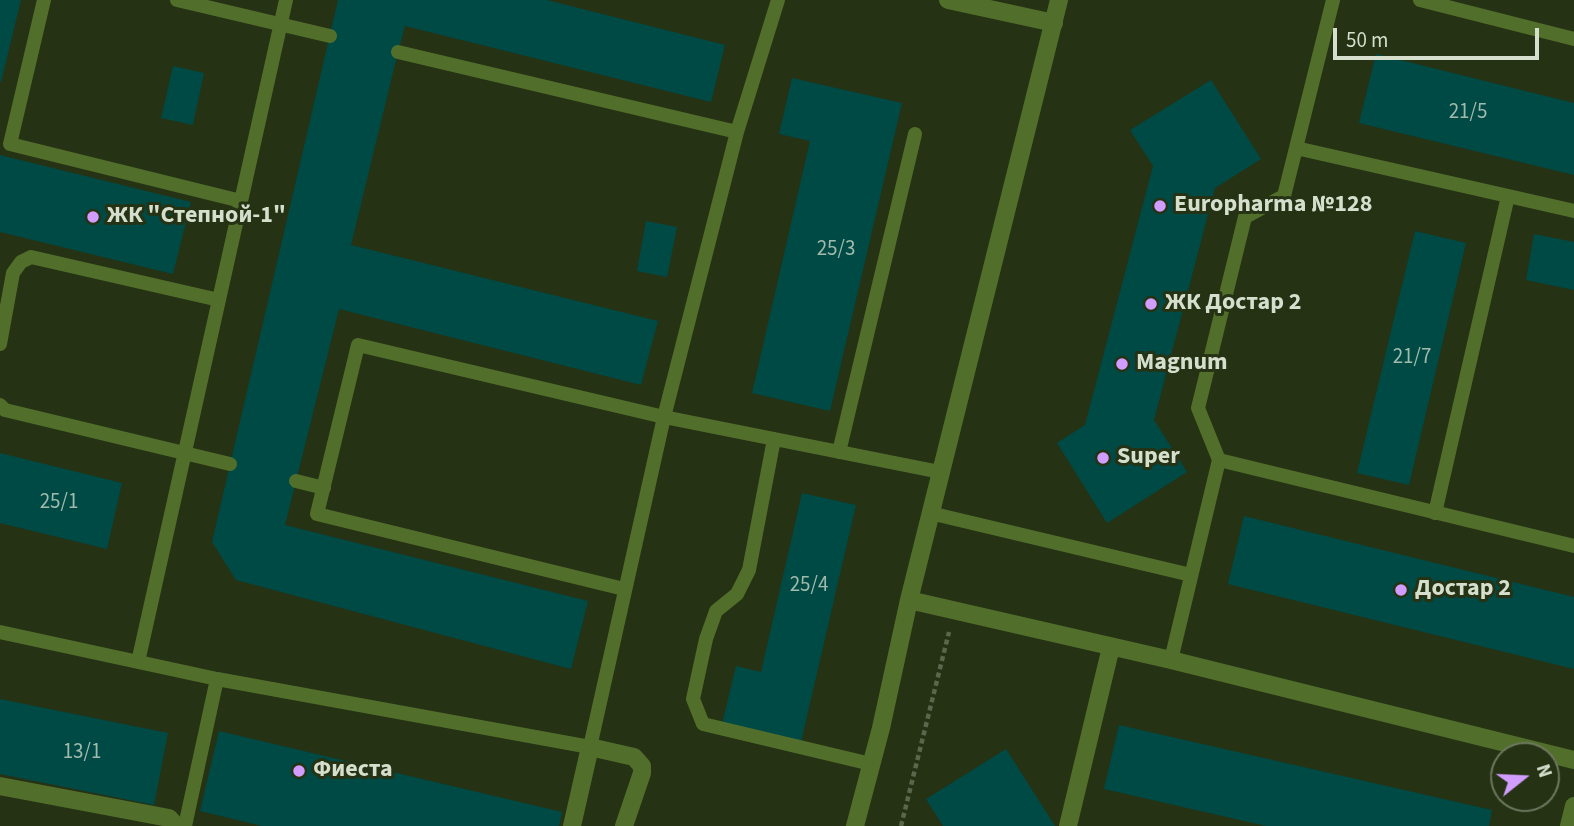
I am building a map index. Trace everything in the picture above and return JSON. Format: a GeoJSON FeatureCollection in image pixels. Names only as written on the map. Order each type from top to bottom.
{"type":"FeatureCollection","features":[{"type":"Feature","properties":{"kind":"street"},"geometry":{"type":"LineString","coordinates":[[948,0],[1054,23]]}},
{"type":"Feature","properties":{"kind":"street"},"geometry":{"type":"LineString","coordinates":[[855,826],[940,472],[1059,0]]}},
{"type":"Feature","properties":{"kind":"street"},"geometry":{"type":"LineString","coordinates":[[909,600],[1171,660],[1574,760]]}},
{"type":"Feature","properties":{"kind":"street"},"geometry":{"type":"LineString","coordinates":[[1070,826],[1111,647]]}},
{"type":"Feature","properties":{"kind":"street"},"geometry":{"type":"LineString","coordinates":[[572,826],[590,747],[634,757],[642,766],[624,826]]}},
{"type":"Feature","properties":{"kind":"street"},"geometry":{"type":"LineString","coordinates":[[0,786],[169,818],[176,826]]}},
{"type":"Feature","properties":{"kind":"street"},"geometry":{"type":"LineString","coordinates":[[1569,826],[1574,806]]}},
{"type":"Feature","properties":{"kind":"lane"},"geometry":{"type":"LineString","coordinates":[[44,0],[10,144],[241,201]]}},
{"type":"Feature","properties":{"kind":"lane"},"geometry":{"type":"LineString","coordinates":[[177,0],[330,36]]}},
{"type":"Feature","properties":{"kind":"lane"},"geometry":{"type":"LineString","coordinates":[[138,662],[286,0]]}},
{"type":"Feature","properties":{"kind":"lane"},"geometry":{"type":"LineString","coordinates":[[0,632],[217,679],[590,747],[664,417],[737,132],[778,0]]}},
{"type":"Feature","properties":{"kind":"lane"},"geometry":{"type":"LineString","coordinates":[[1171,660],[1219,460],[1198,408],[1245,217],[1284,196],[1333,0]]}},
{"type":"Feature","properties":{"kind":"lane"},"geometry":{"type":"LineString","coordinates":[[1420,0],[1574,39]]}},
{"type":"Feature","properties":{"kind":"lane"},"geometry":{"type":"LineString","coordinates":[[398,52],[737,132]]}},
{"type":"Feature","properties":{"kind":"lane"},"geometry":{"type":"LineString","coordinates":[[839,452],[915,134]]}},
{"type":"Feature","properties":{"kind":"lane"},"geometry":{"type":"LineString","coordinates":[[1296,148],[1574,211]]}},
{"type":"Feature","properties":{"kind":"lane"},"geometry":{"type":"LineString","coordinates":[[1435,513],[1508,196]]}},
{"type":"Feature","properties":{"kind":"lane"},"geometry":{"type":"LineString","coordinates":[[0,344],[13,273],[21,262],[32,257],[219,300]]}},
{"type":"Feature","properties":{"kind":"lane"},"geometry":{"type":"LineString","coordinates":[[624,589],[317,514],[358,345],[664,417],[940,472]]}},
{"type":"Feature","properties":{"kind":"lane"},"geometry":{"type":"LineString","coordinates":[[0,405],[5,410],[230,464]]}},
{"type":"Feature","properties":{"kind":"lane"},"geometry":{"type":"LineString","coordinates":[[775,439],[749,570],[737,594],[716,611],[706,639],[694,699],[703,724],[871,764]]}},
{"type":"Feature","properties":{"kind":"lane"},"geometry":{"type":"LineString","coordinates":[[1219,460],[1574,546]]}},
{"type":"Feature","properties":{"kind":"lane"},"geometry":{"type":"LineString","coordinates":[[296,481],[324,488]]}},
{"type":"Feature","properties":{"kind":"lane"},"geometry":{"type":"LineString","coordinates":[[930,513],[1191,575]]}},
{"type":"Feature","properties":{"kind":"lane"},"geometry":{"type":"LineString","coordinates":[[185,826],[217,679]]}},
{"type":"Feature","properties":{"kind":"path"},"geometry":{"type":"LineString","coordinates":[[901,826],[954,611]]}},
{"type":"Feature","properties":{"kind":"building"},"geometry":{"type":"Polygon","coordinates":[[[0,0],[21,0],[1,82],[0,82],[0,0]]]}},
{"type":"Feature","properties":{"kind":"building"},"geometry":{"type":"Polygon","coordinates":[[[338,0],[547,0],[725,45],[711,102],[405,26],[398,52],[351,245],[658,321],[641,385],[339,309],[285,525],[588,601],[571,669],[236,580],[212,542],[338,0]]]}},
{"type":"Feature","properties":{"kind":"building"},"geometry":{"type":"Polygon","coordinates":[[[1376,54],[1574,103],[1574,175],[1359,123],[1376,54]]]}},
{"type":"Feature","properties":{"kind":"building"},"geometry":{"type":"Polygon","coordinates":[[[173,66],[204,73],[193,125],[161,118],[173,66]]]}},
{"type":"Feature","properties":{"kind":"building"},"geometry":{"type":"Polygon","coordinates":[[[792,78],[902,103],[830,411],[752,393],[810,141],[779,134],[792,78]]]}},
{"type":"Feature","properties":{"kind":"building","name":"ЖК Достар 2"},"geometry":{"type":"Polygon","coordinates":[[[1211,80],[1261,159],[1215,188],[1154,420],[1187,472],[1107,523],[1057,443],[1085,425],[1153,166],[1130,130],[1211,80]]]}},
{"type":"Feature","properties":{"kind":"building","name":"ЖК \"Степной-1\""},"geometry":{"type":"Polygon","coordinates":[[[0,155],[191,202],[173,274],[0,232],[0,155]]]}},
{"type":"Feature","properties":{"kind":"building"},"geometry":{"type":"Polygon","coordinates":[[[646,221],[677,227],[667,277],[637,271],[646,221]]]}},
{"type":"Feature","properties":{"kind":"building"},"geometry":{"type":"Polygon","coordinates":[[[1415,231],[1466,243],[1409,485],[1357,473],[1415,231]]]}},
{"type":"Feature","properties":{"kind":"building"},"geometry":{"type":"Polygon","coordinates":[[[1534,234],[1574,242],[1574,290],[1526,280],[1534,234]]]}},
{"type":"Feature","properties":{"kind":"building"},"geometry":{"type":"Polygon","coordinates":[[[0,453],[122,483],[107,549],[0,523],[0,453]]]}},
{"type":"Feature","properties":{"kind":"building"},"geometry":{"type":"Polygon","coordinates":[[[802,493],[856,505],[801,742],[722,724],[736,666],[761,672],[802,493]]]}},
{"type":"Feature","properties":{"kind":"building","name":"Достар 2"},"geometry":{"type":"Polygon","coordinates":[[[1244,516],[1574,597],[1574,669],[1228,584],[1244,516]]]}},
{"type":"Feature","properties":{"kind":"building"},"geometry":{"type":"Polygon","coordinates":[[[0,699],[168,733],[154,805],[0,774],[0,699]]]}},
{"type":"Feature","properties":{"kind":"building"},"geometry":{"type":"Polygon","coordinates":[[[1119,725],[1492,812],[1489,826],[1266,826],[1104,789],[1119,725]]]}},
{"type":"Feature","properties":{"kind":"building","name":"Фиеста"},"geometry":{"type":"Polygon","coordinates":[[[219,731],[562,812],[559,826],[262,826],[200,811],[219,731]]]}},
{"type":"Feature","properties":{"kind":"building"},"geometry":{"type":"Polygon","coordinates":[[[1006,749],[1055,826],[943,826],[926,799],[1006,749]]]}},
{"type":"Feature","properties":{"kind":"place","name":"Europharma №128"},"geometry":{"type":"Point","coordinates":[1160,206]}},
{"type":"Feature","properties":{"kind":"place","name":"ЖК \"Степной-1\""},"geometry":{"type":"Point","coordinates":[93,217]}},
{"type":"Feature","properties":{"kind":"place","name":"ЖК Достар 2"},"geometry":{"type":"Point","coordinates":[1151,304]}},
{"type":"Feature","properties":{"kind":"place","name":"Magnum"},"geometry":{"type":"Point","coordinates":[1122,364]}},
{"type":"Feature","properties":{"kind":"place","name":"Super"},"geometry":{"type":"Point","coordinates":[1103,458]}},
{"type":"Feature","properties":{"kind":"place","name":"Достар 2"},"geometry":{"type":"Point","coordinates":[1401,590]}},
{"type":"Feature","properties":{"kind":"place","name":"Фиеста"},"geometry":{"type":"Point","coordinates":[299,771]}}]}
